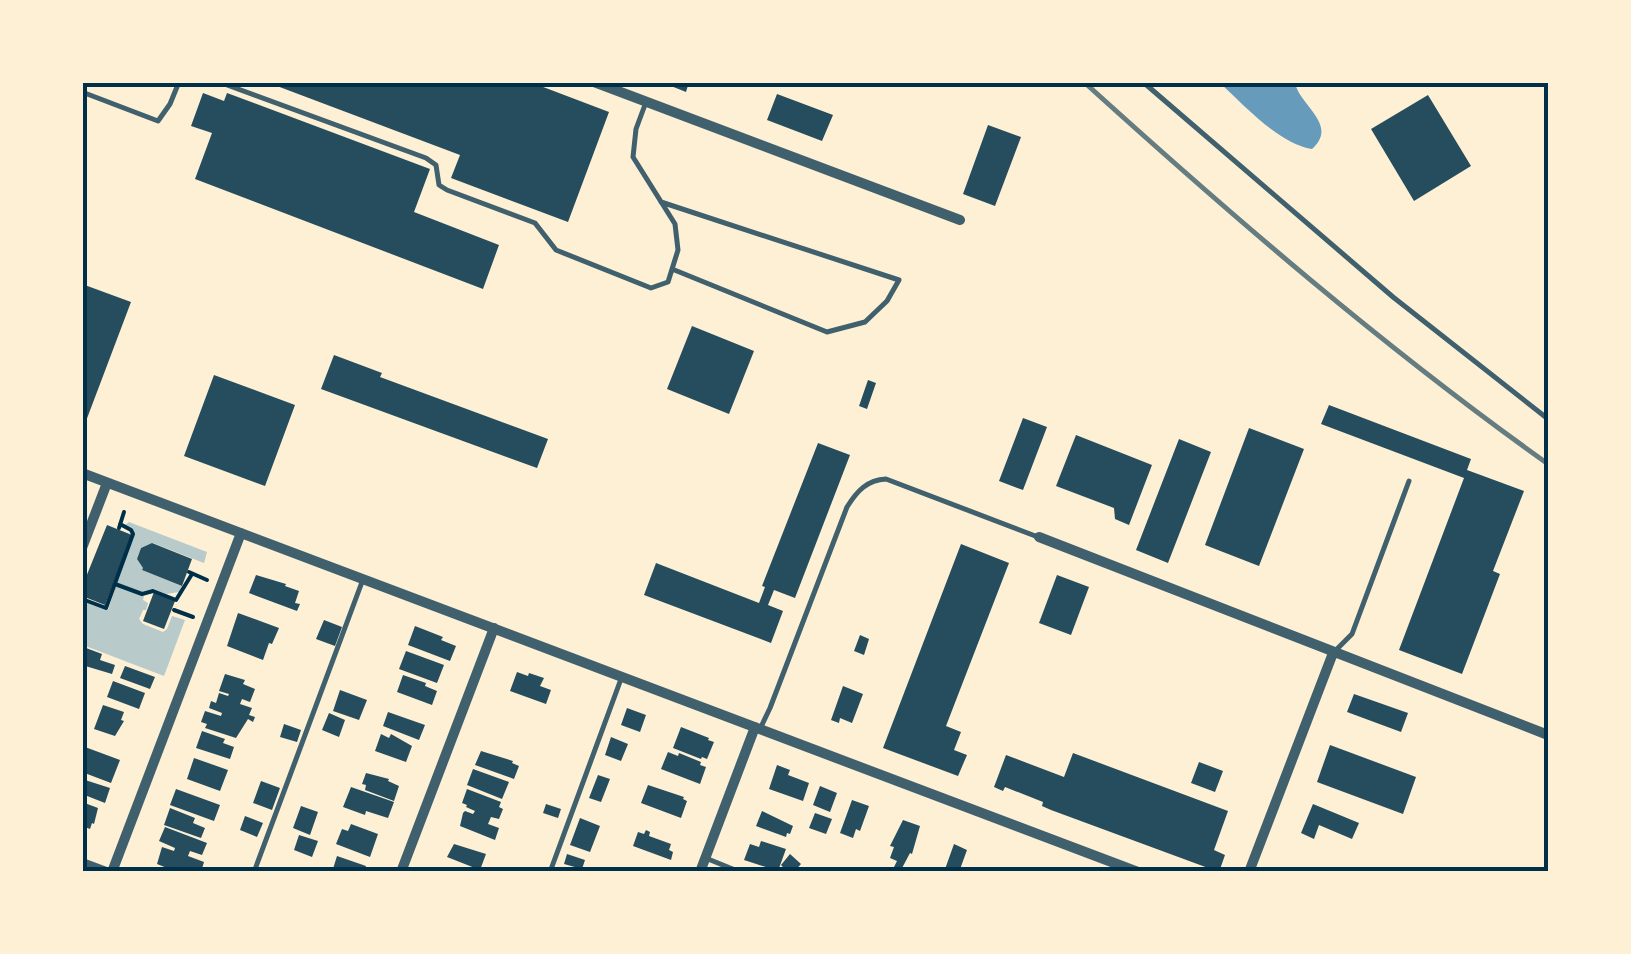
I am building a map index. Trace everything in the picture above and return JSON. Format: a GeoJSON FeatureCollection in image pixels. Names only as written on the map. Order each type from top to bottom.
{"type":"FeatureCollection","features":[{"type":"Feature","properties":{"kind":"street"},"geometry":{"type":"LineString","coordinates":[[594,82],[960,220]]}},
{"type":"Feature","properties":{"kind":"street"},"geometry":{"type":"LineString","coordinates":[[82,473],[1138,872]]}},
{"type":"Feature","properties":{"kind":"street"},"geometry":{"type":"LineString","coordinates":[[82,548],[107,483]]}},
{"type":"Feature","properties":{"kind":"street"},"geometry":{"type":"LineString","coordinates":[[82,863],[109,872],[241,532]]}},
{"type":"Feature","properties":{"kind":"street"},"geometry":{"type":"LineString","coordinates":[[1039,537],[1548,735]]}},
{"type":"Feature","properties":{"kind":"street"},"geometry":{"type":"LineString","coordinates":[[401,872],[494,628]]}},
{"type":"Feature","properties":{"kind":"street"},"geometry":{"type":"LineString","coordinates":[[1249,872],[1333,653]]}},
{"type":"Feature","properties":{"kind":"street"},"geometry":{"type":"LineString","coordinates":[[700,872],[758,728]]}},
{"type":"Feature","properties":{"kind":"lane"},"geometry":{"type":"LineString","coordinates":[[89,82],[84,92],[158,120],[179,82]]}},
{"type":"Feature","properties":{"kind":"lane"},"geometry":{"type":"LineString","coordinates":[[218,82],[426,158],[436,165],[439,185],[535,223],[556,250],[651,288],[668,282],[678,250],[675,224],[633,157],[636,129],[646,102]]}},
{"type":"Feature","properties":{"kind":"lane"},"geometry":{"type":"LineString","coordinates":[[1143,82],[1393,297],[1548,419]]}},
{"type":"Feature","properties":{"kind":"lane"},"geometry":{"type":"LineString","coordinates":[[660,202],[899,280],[887,301],[865,322],[827,332],[672,269]]}},
{"type":"Feature","properties":{"kind":"lane"},"geometry":{"type":"LineString","coordinates":[[758,728],[847,507],[867,483],[886,480],[1039,537]]}},
{"type":"Feature","properties":{"kind":"lane"},"geometry":{"type":"LineString","coordinates":[[1333,653],[1352,634],[1409,481]]}},
{"type":"Feature","properties":{"kind":"lane"},"geometry":{"type":"LineString","coordinates":[[254,872],[363,579]]}},
{"type":"Feature","properties":{"kind":"lane"},"geometry":{"type":"LineString","coordinates":[[550,872],[622,676]]}},
{"type":"Feature","properties":{"kind":"lane"},"geometry":{"type":"LineString","coordinates":[[705,858],[740,872]]}},
{"type":"Feature","properties":{"kind":"path"},"geometry":{"type":"LineString","coordinates":[[82,599],[106,608],[133,534],[120,526],[124,512]]}},
{"type":"Feature","properties":{"kind":"path"},"geometry":{"type":"LineString","coordinates":[[115,584],[176,600],[190,573],[212,582]]}},
{"type":"Feature","properties":{"kind":"path"},"geometry":{"type":"LineString","coordinates":[[174,610],[198,620]]}},
{"type":"Feature","properties":{"kind":"shaded area"},"geometry":{"type":"Polygon","coordinates":[[[129,522],[207,552],[204,563],[153,543],[141,548],[137,559],[142,570],[182,586],[179,592],[140,592],[117,583],[134,536],[125,525],[129,522]]]}},
{"type":"Feature","properties":{"kind":"shaded area"},"geometry":{"type":"Polygon","coordinates":[[[116,586],[144,596],[148,603],[139,619],[143,624],[163,632],[172,616],[185,620],[164,676],[83,645],[82,600],[108,610],[116,586]]]}},
{"type":"Feature","properties":{"kind":"water"},"geometry":{"type":"Polygon","coordinates":[[[1220,83],[1295,83],[1320,124],[1319,140],[1312,149],[1287,140],[1220,83]]]}},
{"type":"Feature","properties":{"kind":"building"},"geometry":{"type":"Polygon","coordinates":[[[530,82],[609,112],[568,222],[451,178],[460,155],[269,83],[530,82]]]}},
{"type":"Feature","properties":{"kind":"building"},"geometry":{"type":"Polygon","coordinates":[[[661,82],[689,82],[686,92],[661,82]]]}},
{"type":"Feature","properties":{"kind":"building"},"geometry":{"type":"Polygon","coordinates":[[[203,93],[224,101],[227,93],[430,169],[414,212],[499,245],[483,289],[195,179],[212,133],[191,126],[203,93]]]}},
{"type":"Feature","properties":{"kind":"building"},"geometry":{"type":"Polygon","coordinates":[[[777,94],[833,115],[822,141],[767,120],[777,94]]]}},
{"type":"Feature","properties":{"kind":"building"},"geometry":{"type":"Polygon","coordinates":[[[1428,95],[1471,166],[1414,201],[1371,129],[1428,95]]]}},
{"type":"Feature","properties":{"kind":"building"},"geometry":{"type":"Polygon","coordinates":[[[988,125],[1021,137],[995,206],[963,194],[988,125]]]}},
{"type":"Feature","properties":{"kind":"building"},"geometry":{"type":"Polygon","coordinates":[[[82,284],[131,302],[83,429],[82,429],[82,284]]]}},
{"type":"Feature","properties":{"kind":"building"},"geometry":{"type":"Polygon","coordinates":[[[692,326],[754,351],[729,414],[667,389],[692,326]]]}},
{"type":"Feature","properties":{"kind":"building"},"geometry":{"type":"Polygon","coordinates":[[[334,355],[382,373],[380,377],[548,439],[537,468],[321,389],[334,355]]]}},
{"type":"Feature","properties":{"kind":"building"},"geometry":{"type":"Polygon","coordinates":[[[214,375],[295,405],[265,486],[184,456],[214,375]]]}},
{"type":"Feature","properties":{"kind":"building"},"geometry":{"type":"Polygon","coordinates":[[[868,380],[876,383],[867,409],[859,406],[868,380]]]}},
{"type":"Feature","properties":{"kind":"building"},"geometry":{"type":"Polygon","coordinates":[[[1329,405],[1471,459],[1467,470],[1524,491],[1493,571],[1500,574],[1462,674],[1399,650],[1464,478],[1321,424],[1329,405]]]}},
{"type":"Feature","properties":{"kind":"building"},"geometry":{"type":"Polygon","coordinates":[[[1023,418],[1047,427],[1023,490],[999,481],[1023,418]]]}},
{"type":"Feature","properties":{"kind":"building"},"geometry":{"type":"Polygon","coordinates":[[[1249,428],[1304,449],[1259,566],[1205,545],[1249,428]]]}},
{"type":"Feature","properties":{"kind":"building"},"geometry":{"type":"Polygon","coordinates":[[[1076,435],[1152,465],[1129,525],[1115,519],[1114,508],[1056,486],[1076,435]]]}},
{"type":"Feature","properties":{"kind":"building"},"geometry":{"type":"Polygon","coordinates":[[[1179,439],[1211,452],[1168,563],[1136,550],[1179,439]]]}},
{"type":"Feature","properties":{"kind":"building"},"geometry":{"type":"Polygon","coordinates":[[[818,443],[850,455],[795,598],[774,590],[768,605],[783,611],[771,643],[644,595],[656,563],[759,603],[765,587],[762,586],[818,443]]]}},
{"type":"Feature","properties":{"kind":"building"},"geometry":{"type":"Polygon","coordinates":[[[107,525],[132,535],[105,605],[82,596],[82,587],[107,525]]]}},
{"type":"Feature","properties":{"kind":"building"},"geometry":{"type":"Polygon","coordinates":[[[152,543],[192,559],[182,586],[142,570],[137,559],[141,548],[152,543]]]}},
{"type":"Feature","properties":{"kind":"building"},"geometry":{"type":"Polygon","coordinates":[[[961,544],[1009,563],[946,726],[961,732],[954,750],[967,755],[958,776],[883,748],[961,544]]]}},
{"type":"Feature","properties":{"kind":"building"},"geometry":{"type":"Polygon","coordinates":[[[256,575],[299,591],[297,611],[249,593],[256,575]]]}},
{"type":"Feature","properties":{"kind":"building"},"geometry":{"type":"Polygon","coordinates":[[[1057,575],[1089,587],[1071,635],[1039,623],[1057,575]]]}},
{"type":"Feature","properties":{"kind":"building"},"geometry":{"type":"Polygon","coordinates":[[[154,592],[175,601],[164,629],[143,621],[154,592]]]}},
{"type":"Feature","properties":{"kind":"building"},"geometry":{"type":"Polygon","coordinates":[[[238,613],[279,628],[263,660],[227,646],[238,613]]]}},
{"type":"Feature","properties":{"kind":"building"},"geometry":{"type":"Polygon","coordinates":[[[324,620],[342,627],[335,646],[316,639],[324,620]]]}},
{"type":"Feature","properties":{"kind":"building"},"geometry":{"type":"Polygon","coordinates":[[[415,626],[456,646],[450,661],[408,645],[415,626]]]}},
{"type":"Feature","properties":{"kind":"building"},"geometry":{"type":"Polygon","coordinates":[[[860,635],[869,639],[864,655],[854,651],[860,635]]]}},
{"type":"Feature","properties":{"kind":"building"},"geometry":{"type":"Polygon","coordinates":[[[86,648],[102,654],[100,660],[115,665],[112,674],[82,665],[86,648]]]}},
{"type":"Feature","properties":{"kind":"building"},"geometry":{"type":"Polygon","coordinates":[[[406,651],[444,665],[437,683],[399,669],[406,651]]]}},
{"type":"Feature","properties":{"kind":"building"},"geometry":{"type":"Polygon","coordinates":[[[125,666],[155,677],[150,689],[120,678],[125,666]]]}},
{"type":"Feature","properties":{"kind":"building"},"geometry":{"type":"Polygon","coordinates":[[[517,672],[544,678],[540,686],[551,690],[546,704],[510,691],[517,672]]]}},
{"type":"Feature","properties":{"kind":"building"},"geometry":{"type":"Polygon","coordinates":[[[225,674],[245,680],[243,684],[255,689],[250,702],[242,699],[240,704],[252,708],[249,715],[255,717],[253,722],[248,719],[236,738],[205,728],[207,724],[201,722],[205,711],[221,716],[222,713],[209,708],[211,701],[216,703],[219,693],[229,694],[219,691],[225,674]]]}},
{"type":"Feature","properties":{"kind":"building"},"geometry":{"type":"Polygon","coordinates":[[[403,675],[437,691],[432,705],[397,692],[403,675]]]}},
{"type":"Feature","properties":{"kind":"building"},"geometry":{"type":"Polygon","coordinates":[[[113,681],[145,693],[139,709],[107,697],[113,681]]]}},
{"type":"Feature","properties":{"kind":"building"},"geometry":{"type":"Polygon","coordinates":[[[843,686],[863,694],[852,723],[840,718],[839,723],[831,720],[843,686]]]}},
{"type":"Feature","properties":{"kind":"building"},"geometry":{"type":"Polygon","coordinates":[[[340,690],[367,700],[359,720],[333,711],[340,690]]]}},
{"type":"Feature","properties":{"kind":"building"},"geometry":{"type":"Polygon","coordinates":[[[1354,694],[1408,713],[1401,732],[1347,712],[1354,694]]]}},
{"type":"Feature","properties":{"kind":"building"},"geometry":{"type":"Polygon","coordinates":[[[103,705],[124,712],[124,721],[115,736],[94,729],[103,705]]]}},
{"type":"Feature","properties":{"kind":"building"},"geometry":{"type":"Polygon","coordinates":[[[627,708],[646,715],[640,732],[621,725],[627,708]]]}},
{"type":"Feature","properties":{"kind":"building"},"geometry":{"type":"Polygon","coordinates":[[[388,712],[425,725],[419,740],[383,726],[388,712]]]}},
{"type":"Feature","properties":{"kind":"building"},"geometry":{"type":"Polygon","coordinates":[[[329,713],[345,720],[339,737],[322,730],[329,713]]]}},
{"type":"Feature","properties":{"kind":"building"},"geometry":{"type":"Polygon","coordinates":[[[284,724],[301,730],[297,742],[280,737],[284,724]]]}},
{"type":"Feature","properties":{"kind":"building"},"geometry":{"type":"Polygon","coordinates":[[[681,727],[714,742],[707,759],[673,748],[681,727]]]}},
{"type":"Feature","properties":{"kind":"building"},"geometry":{"type":"Polygon","coordinates":[[[202,731],[225,739],[223,743],[234,747],[230,759],[196,748],[202,731]]]}},
{"type":"Feature","properties":{"kind":"building"},"geometry":{"type":"Polygon","coordinates":[[[381,734],[389,738],[391,734],[412,746],[406,762],[375,751],[381,734]]]}},
{"type":"Feature","properties":{"kind":"building"},"geometry":{"type":"Polygon","coordinates":[[[611,737],[628,744],[621,761],[605,755],[611,737]]]}},
{"type":"Feature","properties":{"kind":"building"},"geometry":{"type":"Polygon","coordinates":[[[1330,745],[1416,777],[1403,814],[1317,782],[1330,745]]]}},
{"type":"Feature","properties":{"kind":"building"},"geometry":{"type":"Polygon","coordinates":[[[85,747],[120,760],[111,783],[82,772],[85,747]]]}},
{"type":"Feature","properties":{"kind":"building"},"geometry":{"type":"Polygon","coordinates":[[[481,751],[519,766],[514,779],[475,765],[481,751]]]}},
{"type":"Feature","properties":{"kind":"building"},"geometry":{"type":"Polygon","coordinates":[[[668,752],[678,756],[679,753],[706,767],[700,784],[661,769],[668,752]]]}},
{"type":"Feature","properties":{"kind":"building"},"geometry":{"type":"Polygon","coordinates":[[[1073,753],[1228,811],[1214,850],[1225,855],[1219,872],[1051,810],[1042,806],[1043,802],[1005,787],[1003,791],[994,787],[1006,755],[1064,777],[1073,753]]]}},
{"type":"Feature","properties":{"kind":"building"},"geometry":{"type":"Polygon","coordinates":[[[194,758],[228,770],[220,791],[187,779],[194,758]]]}},
{"type":"Feature","properties":{"kind":"building"},"geometry":{"type":"Polygon","coordinates":[[[1199,762],[1223,771],[1215,792],[1191,783],[1199,762]]]}},
{"type":"Feature","properties":{"kind":"building"},"geometry":{"type":"Polygon","coordinates":[[[777,765],[790,770],[788,775],[809,783],[803,801],[769,789],[777,765]]]}},
{"type":"Feature","properties":{"kind":"building"},"geometry":{"type":"Polygon","coordinates":[[[473,769],[509,782],[502,799],[467,785],[473,769]]]}},
{"type":"Feature","properties":{"kind":"building"},"geometry":{"type":"Polygon","coordinates":[[[366,773],[399,786],[394,801],[365,790],[366,785],[362,784],[366,773]]]}},
{"type":"Feature","properties":{"kind":"building"},"geometry":{"type":"Polygon","coordinates":[[[598,775],[610,779],[601,802],[589,798],[598,775]]]}},
{"type":"Feature","properties":{"kind":"building"},"geometry":{"type":"Polygon","coordinates":[[[82,779],[110,788],[105,803],[82,794],[82,779]]]}},
{"type":"Feature","properties":{"kind":"building"},"geometry":{"type":"Polygon","coordinates":[[[261,781],[280,788],[272,810],[253,803],[261,781]]]}},
{"type":"Feature","properties":{"kind":"building"},"geometry":{"type":"Polygon","coordinates":[[[648,785],[684,797],[687,801],[681,818],[641,803],[648,785]]]}},
{"type":"Feature","properties":{"kind":"building"},"geometry":{"type":"Polygon","coordinates":[[[820,786],[837,793],[830,812],[813,805],[820,786]]]}},
{"type":"Feature","properties":{"kind":"building"},"geometry":{"type":"Polygon","coordinates":[[[351,787],[394,802],[388,818],[343,807],[351,787]]]}},
{"type":"Feature","properties":{"kind":"building"},"geometry":{"type":"Polygon","coordinates":[[[176,789],[220,805],[214,821],[170,805],[176,789]]]}},
{"type":"Feature","properties":{"kind":"building"},"geometry":{"type":"Polygon","coordinates":[[[467,789],[501,802],[499,819],[491,817],[488,824],[499,828],[495,840],[460,826],[465,811],[475,811],[462,803],[467,789]]]}},
{"type":"Feature","properties":{"kind":"building"},"geometry":{"type":"Polygon","coordinates":[[[852,800],[869,806],[860,831],[856,829],[853,838],[840,833],[852,800]]]}},
{"type":"Feature","properties":{"kind":"building"},"geometry":{"type":"Polygon","coordinates":[[[82,802],[98,808],[90,829],[82,826],[82,802]]]}},
{"type":"Feature","properties":{"kind":"building"},"geometry":{"type":"Polygon","coordinates":[[[546,804],[561,809],[558,818],[543,813],[546,804]]]}},
{"type":"Feature","properties":{"kind":"building"},"geometry":{"type":"Polygon","coordinates":[[[1313,804],[1359,823],[1352,839],[1319,825],[1314,839],[1301,833],[1313,804]]]}},
{"type":"Feature","properties":{"kind":"building"},"geometry":{"type":"Polygon","coordinates":[[[301,806],[318,812],[310,835],[293,828],[301,806]]]}},
{"type":"Feature","properties":{"kind":"building"},"geometry":{"type":"Polygon","coordinates":[[[170,808],[195,818],[193,823],[205,828],[201,838],[164,825],[170,808]]]}},
{"type":"Feature","properties":{"kind":"building"},"geometry":{"type":"Polygon","coordinates":[[[762,811],[793,826],[790,834],[786,837],[756,826],[762,811]]]}},
{"type":"Feature","properties":{"kind":"building"},"geometry":{"type":"Polygon","coordinates":[[[815,813],[832,819],[826,834],[809,828],[815,813]]]}},
{"type":"Feature","properties":{"kind":"building"},"geometry":{"type":"Polygon","coordinates":[[[245,816],[263,823],[257,837],[240,830],[245,816]]]}},
{"type":"Feature","properties":{"kind":"building"},"geometry":{"type":"Polygon","coordinates":[[[580,818],[600,826],[590,852],[570,845],[580,818]]]}},
{"type":"Feature","properties":{"kind":"building"},"geometry":{"type":"Polygon","coordinates":[[[903,820],[920,826],[912,854],[901,870],[894,867],[897,861],[890,858],[894,847],[890,846],[903,820]]]}},
{"type":"Feature","properties":{"kind":"building"},"geometry":{"type":"Polygon","coordinates":[[[351,824],[378,834],[370,857],[336,844],[342,829],[348,831],[351,824]]]}},
{"type":"Feature","properties":{"kind":"building"},"geometry":{"type":"Polygon","coordinates":[[[165,827],[207,843],[202,855],[190,851],[188,856],[204,862],[201,872],[170,872],[157,864],[162,847],[174,851],[175,848],[159,841],[165,827]]]}},
{"type":"Feature","properties":{"kind":"building"},"geometry":{"type":"Polygon","coordinates":[[[646,830],[649,836],[671,844],[671,860],[633,846],[638,832],[644,834],[646,830]]]}},
{"type":"Feature","properties":{"kind":"building"},"geometry":{"type":"Polygon","coordinates":[[[299,835],[318,841],[312,857],[294,850],[299,835]]]}},
{"type":"Feature","properties":{"kind":"building"},"geometry":{"type":"Polygon","coordinates":[[[761,841],[786,849],[778,871],[744,860],[750,844],[759,847],[761,841]]]}},
{"type":"Feature","properties":{"kind":"building"},"geometry":{"type":"Polygon","coordinates":[[[454,844],[486,854],[480,870],[447,857],[454,844]]]}},
{"type":"Feature","properties":{"kind":"building"},"geometry":{"type":"Polygon","coordinates":[[[954,844],[967,850],[959,872],[944,872],[954,844]]]}},
{"type":"Feature","properties":{"kind":"building"},"geometry":{"type":"Polygon","coordinates":[[[567,854],[585,860],[582,869],[564,864],[567,854]]]}},
{"type":"Feature","properties":{"kind":"building"},"geometry":{"type":"Polygon","coordinates":[[[790,854],[801,864],[794,872],[781,865],[790,854]]]}},
{"type":"Feature","properties":{"kind":"building"},"geometry":{"type":"Polygon","coordinates":[[[337,856],[366,866],[364,872],[332,872],[337,856]]]}},
{"type":"Feature","properties":{"kind":"railway"},"geometry":{"type":"LineString","coordinates":[[1084,82],[1311,280],[1548,464]]}}]}
